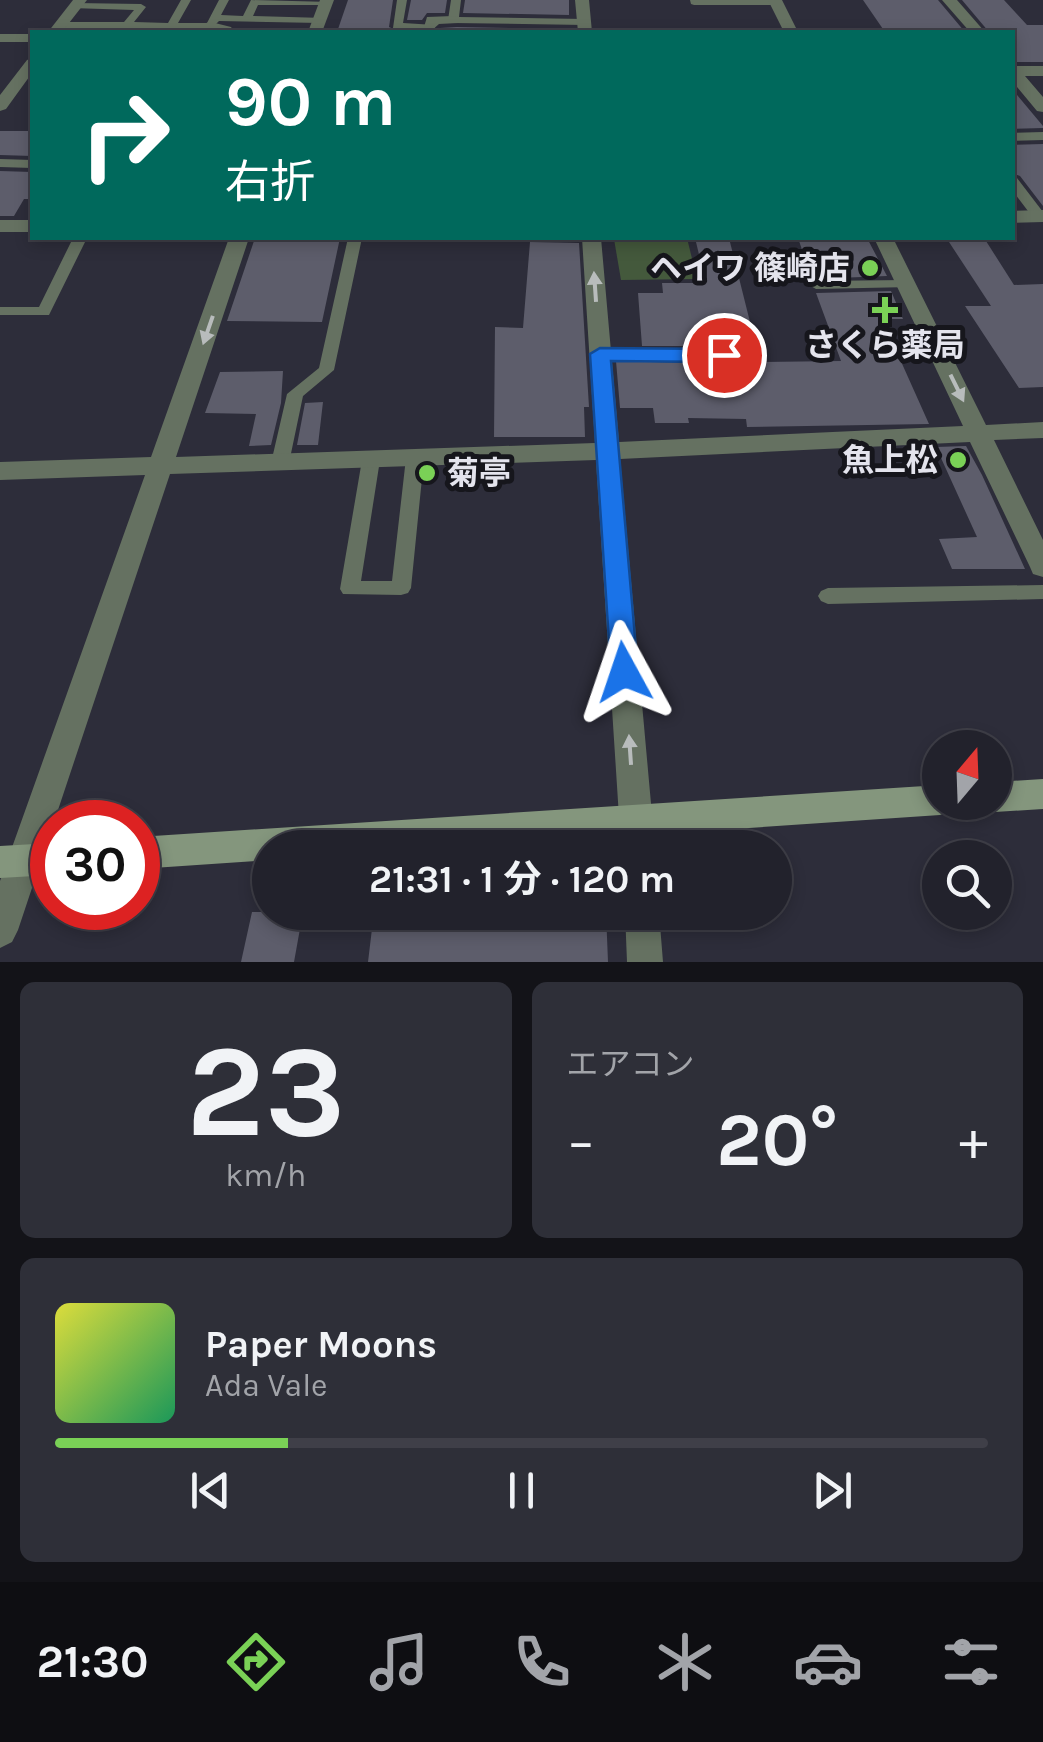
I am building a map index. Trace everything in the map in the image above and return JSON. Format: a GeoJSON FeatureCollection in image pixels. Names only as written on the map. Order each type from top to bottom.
{"type":"FeatureCollection","features":[{"type":"Feature","properties":{"kind":"street"},"geometry":{"type":"LineString","coordinates":[[582,0],[584,27]]}},
{"type":"Feature","properties":{"kind":"street"},"geometry":{"type":"LineString","coordinates":[[949,0],[976,30]]}},
{"type":"Feature","properties":{"kind":"street"},"geometry":{"type":"LineString","coordinates":[[317,26],[326,1]]}},
{"type":"Feature","properties":{"kind":"street"},"geometry":{"type":"LineString","coordinates":[[776,1],[789,30]]}},
{"type":"Feature","properties":{"kind":"street"},"geometry":{"type":"LineString","coordinates":[[58,29],[77,3]]}},
{"type":"Feature","properties":{"kind":"street"},"geometry":{"type":"LineString","coordinates":[[430,30],[432,20],[453,20]]}},
{"type":"Feature","properties":{"kind":"street"},"geometry":{"type":"LineString","coordinates":[[0,38],[30,38]]}},
{"type":"Feature","properties":{"kind":"street"},"geometry":{"type":"LineString","coordinates":[[1015,72],[1043,71]]}},
{"type":"Feature","properties":{"kind":"street"},"geometry":{"type":"LineString","coordinates":[[1015,74],[1043,107]]}},
{"type":"Feature","properties":{"kind":"street"},"geometry":{"type":"LineString","coordinates":[[0,106],[27,79]]}},
{"type":"Feature","properties":{"kind":"street"},"geometry":{"type":"LineString","coordinates":[[1015,217],[1041,216]]}},
{"type":"Feature","properties":{"kind":"street"},"geometry":{"type":"LineString","coordinates":[[0,226],[30,226]]}},
{"type":"Feature","properties":{"kind":"street"},"geometry":{"type":"LineString","coordinates":[[0,930],[238,240]]}},
{"type":"Feature","properties":{"kind":"street"},"geometry":{"type":"LineString","coordinates":[[592,240],[637,830]]}},
{"type":"Feature","properties":{"kind":"street"},"geometry":{"type":"LineString","coordinates":[[885,240],[1043,567]]}},
{"type":"Feature","properties":{"kind":"street"},"geometry":{"type":"LineString","coordinates":[[0,471],[607,451],[1043,430]]}},
{"type":"Feature","properties":{"kind":"street"},"geometry":{"type":"LineString","coordinates":[[1012,796],[1043,794]]}},
{"type":"Feature","properties":{"kind":"street"},"geometry":{"type":"LineString","coordinates":[[665,830],[922,802]]}},
{"type":"Feature","properties":{"kind":"street"},"geometry":{"type":"LineString","coordinates":[[160,852],[252,848]]}},
{"type":"Feature","properties":{"kind":"street"},"geometry":{"type":"LineString","coordinates":[[643,930],[645,962]]}},
{"type":"Feature","properties":{"kind":"lane"},"geometry":{"type":"LineString","coordinates":[[162,28],[186,0]]}},
{"type":"Feature","properties":{"kind":"lane"},"geometry":{"type":"LineString","coordinates":[[217,25],[224,0]]}},
{"type":"Feature","properties":{"kind":"lane"},"geometry":{"type":"LineString","coordinates":[[402,0],[396,26],[430,30]]}},
{"type":"Feature","properties":{"kind":"lane"},"geometry":{"type":"LineString","coordinates":[[456,0],[453,20],[478,26],[584,27]]}},
{"type":"Feature","properties":{"kind":"lane"},"geometry":{"type":"LineString","coordinates":[[246,19],[255,2],[326,1]]}},
{"type":"Feature","properties":{"kind":"lane"},"geometry":{"type":"LineString","coordinates":[[694,2],[776,1]]}},
{"type":"Feature","properties":{"kind":"lane"},"geometry":{"type":"LineString","coordinates":[[77,3],[141,6],[127,25]]}},
{"type":"Feature","properties":{"kind":"lane"},"geometry":{"type":"LineString","coordinates":[[58,29],[127,25],[162,28],[246,19],[317,26]]}},
{"type":"Feature","properties":{"kind":"lane"},"geometry":{"type":"LineString","coordinates":[[1015,137],[1043,136]]}},
{"type":"Feature","properties":{"kind":"lane"},"geometry":{"type":"LineString","coordinates":[[0,163],[30,164]]}},
{"type":"Feature","properties":{"kind":"lane"},"geometry":{"type":"LineString","coordinates":[[1015,185],[1041,216]]}},
{"type":"Feature","properties":{"kind":"lane"},"geometry":{"type":"LineString","coordinates":[[0,311],[44,312],[79,240]]}},
{"type":"Feature","properties":{"kind":"lane"},"geometry":{"type":"LineString","coordinates":[[280,463],[295,394],[326,370],[355,240]]}},
{"type":"Feature","properties":{"kind":"lane"},"geometry":{"type":"LineString","coordinates":[[816,286],[906,284]]}},
{"type":"Feature","properties":{"kind":"lane"},"geometry":{"type":"LineString","coordinates":[[600,354],[724,355]]}},
{"type":"Feature","properties":{"kind":"lane"},"geometry":{"type":"LineString","coordinates":[[371,460],[350,589],[402,588],[415,458]]}},
{"type":"Feature","properties":{"kind":"lane"},"geometry":{"type":"LineString","coordinates":[[828,596],[1043,592]]}},
{"type":"Feature","properties":{"kind":"green space"},"geometry":{"type":"Polygon","coordinates":[[[614,240],[687,240],[697,279],[621,280],[614,240]]]}},
{"type":"Feature","properties":{"kind":"building"},"geometry":{"type":"Polygon","coordinates":[[[348,0],[393,0],[389,27],[396,30],[338,30],[348,0]]]}},
{"type":"Feature","properties":{"kind":"building"},"geometry":{"type":"Polygon","coordinates":[[[411,0],[447,0],[445,13],[427,13],[422,20],[407,20],[411,0]]]}},
{"type":"Feature","properties":{"kind":"building"},"geometry":{"type":"Polygon","coordinates":[[[465,0],[569,0],[569,15],[463,13],[465,0]]]}},
{"type":"Feature","properties":{"kind":"building"},"geometry":{"type":"Polygon","coordinates":[[[863,0],[938,0],[963,30],[884,30],[863,0]]]}},
{"type":"Feature","properties":{"kind":"building"},"geometry":{"type":"Polygon","coordinates":[[[962,0],[1004,0],[1027,25],[1043,25],[1043,62],[1015,62],[1015,30],[987,30],[962,0]]]}},
{"type":"Feature","properties":{"kind":"building"},"geometry":{"type":"Polygon","coordinates":[[[457,27],[569,30],[439,30],[457,27]]]}},
{"type":"Feature","properties":{"kind":"building"},"geometry":{"type":"Polygon","coordinates":[[[1015,93],[1043,126],[1015,129],[1015,93]]]}},
{"type":"Feature","properties":{"kind":"building"},"geometry":{"type":"Polygon","coordinates":[[[0,131],[30,131],[30,156],[0,155],[0,131]]]}},
{"type":"Feature","properties":{"kind":"building"},"geometry":{"type":"Polygon","coordinates":[[[1043,144],[1043,206],[1015,174],[1015,145],[1043,144]]]}},
{"type":"Feature","properties":{"kind":"building"},"geometry":{"type":"Polygon","coordinates":[[[0,171],[30,172],[30,199],[24,199],[14,216],[0,216],[0,171]]]}},
{"type":"Feature","properties":{"kind":"building"},"geometry":{"type":"Polygon","coordinates":[[[254,240],[340,240],[322,322],[227,321],[254,240]]]}},
{"type":"Feature","properties":{"kind":"building"},"geometry":{"type":"Polygon","coordinates":[[[695,240],[730,240],[760,362],[841,361],[816,293],[891,291],[903,319],[882,319],[929,424],[747,427],[746,419],[688,418],[689,423],[655,423],[653,408],[620,408],[616,361],[724,364],[736,356],[724,346],[642,346],[638,293],[663,293],[662,283],[706,283],[695,240]]]}},
{"type":"Feature","properties":{"kind":"building"},"geometry":{"type":"Polygon","coordinates":[[[799,240],[868,240],[887,276],[812,279],[799,240]]]}},
{"type":"Feature","properties":{"kind":"building"},"geometry":{"type":"Polygon","coordinates":[[[986,241],[1014,285],[1043,284],[1043,387],[1019,388],[965,306],[991,306],[949,242],[986,241]]]}},
{"type":"Feature","properties":{"kind":"building"},"geometry":{"type":"Polygon","coordinates":[[[530,242],[579,243],[589,407],[584,407],[585,437],[494,437],[495,327],[523,328],[530,242]]]}},
{"type":"Feature","properties":{"kind":"building"},"geometry":{"type":"Polygon","coordinates":[[[283,371],[281,403],[271,445],[249,446],[256,414],[205,413],[220,372],[283,371]]]}},
{"type":"Feature","properties":{"kind":"building"},"geometry":{"type":"Polygon","coordinates":[[[323,402],[318,445],[297,445],[305,403],[323,402]]]}},
{"type":"Feature","properties":{"kind":"building"},"geometry":{"type":"Polygon","coordinates":[[[966,446],[1025,569],[952,569],[939,539],[977,537],[936,447],[966,446]]]}},
{"type":"Feature","properties":{"kind":"building"},"geometry":{"type":"Polygon","coordinates":[[[252,912],[252,930],[300,930],[294,962],[241,962],[252,912]]]}},
{"type":"Feature","properties":{"kind":"building"},"geometry":{"type":"Polygon","coordinates":[[[372,930],[607,930],[608,962],[368,962],[372,930]]]}},
{"type":"Feature","properties":{"kind":"place","name":"ヘイワ 篠崎店"},"geometry":{"type":"Point","coordinates":[870,268]}},
{"type":"Feature","properties":{"kind":"place","name":"さくら薬局"},"geometry":{"type":"Point","coordinates":[885,310]}},
{"type":"Feature","properties":{"kind":"place","name":"魚上松"},"geometry":{"type":"Point","coordinates":[958,460]}},
{"type":"Feature","properties":{"kind":"place","name":"菊亭"},"geometry":{"type":"Point","coordinates":[427,473]}},
{"type":"Feature","properties":{"kind":"route"},"geometry":{"type":"LineString","coordinates":[[624,672],[600,354],[724,355]]}}]}
